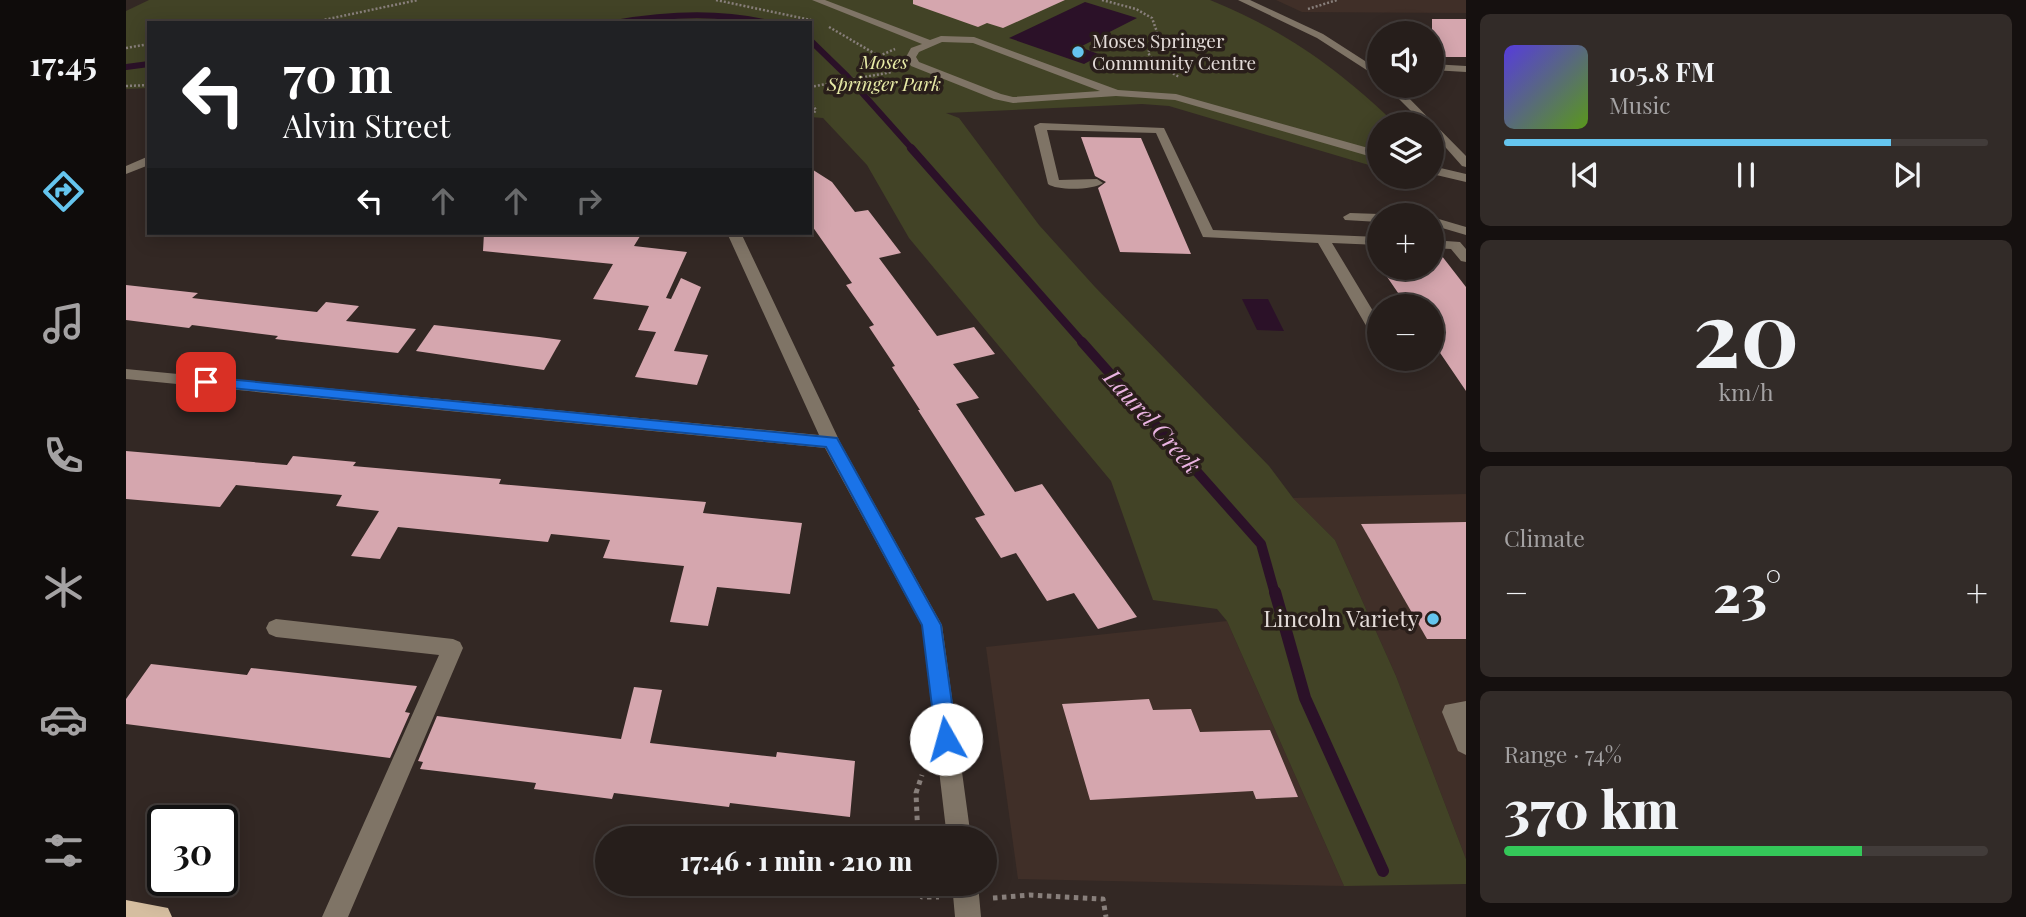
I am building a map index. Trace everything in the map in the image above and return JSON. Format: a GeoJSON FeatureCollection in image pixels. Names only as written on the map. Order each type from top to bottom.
{"type":"FeatureCollection","features":[{"type":"Feature","properties":{"kind":"main road"},"geometry":{"type":"LineString","coordinates":[[126,912],[159,917]]}},
{"type":"Feature","properties":{"kind":"street"},"geometry":{"type":"LineString","coordinates":[[817,0],[929,43]]}},
{"type":"Feature","properties":{"kind":"street"},"geometry":{"type":"LineString","coordinates":[[1243,0],[1320,36],[1367,65]]}},
{"type":"Feature","properties":{"kind":"street"},"geometry":{"type":"LineString","coordinates":[[1116,93],[974,40],[958,38],[929,43],[915,50],[911,57],[915,64],[998,97],[1013,100],[1116,93],[1176,97],[1367,152]]}},
{"type":"Feature","properties":{"kind":"street"},"geometry":{"type":"LineString","coordinates":[[1444,68],[1466,69]]}},
{"type":"Feature","properties":{"kind":"street"},"geometry":{"type":"LineString","coordinates":[[1403,98],[1418,112]]}},
{"type":"Feature","properties":{"kind":"street"},"geometry":{"type":"LineString","coordinates":[[1097,183],[1054,184],[1040,126],[1160,130],[1208,233],[1367,241]]}},
{"type":"Feature","properties":{"kind":"street"},"geometry":{"type":"LineString","coordinates":[[1444,139],[1466,163]]}},
{"type":"Feature","properties":{"kind":"street"},"geometry":{"type":"LineString","coordinates":[[126,170],[147,161]]}},
{"type":"Feature","properties":{"kind":"street"},"geometry":{"type":"LineString","coordinates":[[1444,173],[1466,178]]}},
{"type":"Feature","properties":{"kind":"street"},"geometry":{"type":"LineString","coordinates":[[1350,217],[1367,218]]}},
{"type":"Feature","properties":{"kind":"street"},"geometry":{"type":"LineString","coordinates":[[1444,225],[1464,231],[1455,245]]}},
{"type":"Feature","properties":{"kind":"street"},"geometry":{"type":"LineString","coordinates":[[735,235],[831,442],[932,625],[957,826]]}},
{"type":"Feature","properties":{"kind":"street"},"geometry":{"type":"LineString","coordinates":[[1324,239],[1367,315]]}},
{"type":"Feature","properties":{"kind":"street"},"geometry":{"type":"LineString","coordinates":[[1444,245],[1455,245],[1466,258]]}},
{"type":"Feature","properties":{"kind":"street"},"geometry":{"type":"LineString","coordinates":[[126,374],[831,442]]}},
{"type":"Feature","properties":{"kind":"street"},"geometry":{"type":"LineString","coordinates":[[276,628],[453,648],[335,917]]}},
{"type":"Feature","properties":{"kind":"street"},"geometry":{"type":"LineString","coordinates":[[1466,712],[1453,712],[1466,744]]}},
{"type":"Feature","properties":{"kind":"street"},"geometry":{"type":"LineString","coordinates":[[965,896],[968,917]]}},
{"type":"Feature","properties":{"kind":"path"},"geometry":{"type":"LineString","coordinates":[[318,21],[418,0]]}},
{"type":"Feature","properties":{"kind":"path"},"geometry":{"type":"LineString","coordinates":[[716,0],[818,22]]}},
{"type":"Feature","properties":{"kind":"path"},"geometry":{"type":"LineString","coordinates":[[1101,0],[1147,13],[1155,21],[1157,31],[1148,53],[1156,63],[1179,77]]}},
{"type":"Feature","properties":{"kind":"path"},"geometry":{"type":"LineString","coordinates":[[1304,10],[1337,0]]}},
{"type":"Feature","properties":{"kind":"path"},"geometry":{"type":"LineString","coordinates":[[812,86],[821,82],[890,72],[879,56],[829,27]]}},
{"type":"Feature","properties":{"kind":"path"},"geometry":{"type":"LineString","coordinates":[[126,48],[147,44]]}},
{"type":"Feature","properties":{"kind":"path"},"geometry":{"type":"LineString","coordinates":[[126,86],[147,85]]}},
{"type":"Feature","properties":{"kind":"path"},"geometry":{"type":"LineString","coordinates":[[812,104],[816,110]]}},
{"type":"Feature","properties":{"kind":"path"},"geometry":{"type":"LineString","coordinates":[[812,115],[816,110]]}},
{"type":"Feature","properties":{"kind":"path"},"geometry":{"type":"LineString","coordinates":[[916,793],[917,826]]}},
{"type":"Feature","properties":{"kind":"path"},"geometry":{"type":"LineString","coordinates":[[1004,898],[1030,895],[1103,899],[1106,917]]}},
{"type":"Feature","properties":{"kind":"path"},"geometry":{"type":"LineString","coordinates":[[922,896],[939,897]]}},
{"type":"Feature","properties":{"kind":"shaded area"},"geometry":{"type":"Polygon","coordinates":[[[1276,0],[1466,0],[1466,13],[1302,12],[1276,0]]]}},
{"type":"Feature","properties":{"kind":"shaded area"},"geometry":{"type":"Polygon","coordinates":[[[1085,2],[1137,18],[1080,47],[1101,55],[1084,64],[1009,38],[1085,2]]]}},
{"type":"Feature","properties":{"kind":"shaded area"},"geometry":{"type":"Polygon","coordinates":[[[1242,299],[1268,299],[1284,331],[1257,330],[1242,299]]]}},
{"type":"Feature","properties":{"kind":"shaded area"},"geometry":{"type":"Polygon","coordinates":[[[1466,494],[1466,859],[1396,676],[1335,540],[1293,498],[1466,494]]]}},
{"type":"Feature","properties":{"kind":"shaded area"},"geometry":{"type":"Polygon","coordinates":[[[1227,621],[1344,886],[1018,879],[986,647],[1227,621]]]}},
{"type":"Feature","properties":{"kind":"green space","name":"Moses Springer Park"},"geometry":{"type":"Polygon","coordinates":[[[149,0],[1210,0],[1287,38],[1331,68],[1383,112],[1367,112],[1367,164],[1169,106],[1142,104],[946,113],[959,118],[1039,225],[1095,287],[1269,466],[1293,498],[1335,540],[1396,676],[1466,859],[1466,884],[1344,886],[1227,621],[1217,609],[1153,600],[1111,481],[909,238],[867,165],[823,118],[812,117],[812,21],[147,21],[147,88],[126,89],[126,11],[149,0]]]}},
{"type":"Feature","properties":{"kind":"building"},"geometry":{"type":"Polygon","coordinates":[[[913,0],[1065,0],[1003,28],[987,23],[978,27],[913,4],[913,0]]]}},
{"type":"Feature","properties":{"kind":"building"},"geometry":{"type":"Polygon","coordinates":[[[1466,19],[1466,57],[1444,57],[1444,21],[1432,21],[1466,19]]]}},
{"type":"Feature","properties":{"kind":"building"},"geometry":{"type":"Polygon","coordinates":[[[1081,137],[1141,138],[1191,254],[1120,252],[1098,188],[1106,182],[1095,176],[1081,137]]]}},
{"type":"Feature","properties":{"kind":"building"},"geometry":{"type":"Polygon","coordinates":[[[812,169],[832,182],[855,212],[868,210],[901,253],[879,258],[937,336],[974,327],[995,354],[953,364],[979,398],[956,404],[1015,492],[1042,484],[1137,617],[1098,629],[1074,593],[1047,601],[1016,553],[1001,558],[975,518],[985,515],[869,327],[874,325],[846,285],[852,283],[812,226],[812,169]]]}},
{"type":"Feature","properties":{"kind":"building"},"geometry":{"type":"Polygon","coordinates":[[[484,235],[641,235],[634,246],[687,252],[666,298],[671,299],[681,278],[701,287],[674,351],[708,355],[697,385],[635,377],[656,332],[638,330],[649,306],[593,299],[613,264],[483,251],[484,235]]]}},
{"type":"Feature","properties":{"kind":"building"},"geometry":{"type":"Polygon","coordinates":[[[1444,259],[1466,287],[1466,391],[1444,359],[1444,294],[1399,294],[1389,280],[1444,280],[1444,259]]]}},
{"type":"Feature","properties":{"kind":"building"},"geometry":{"type":"Polygon","coordinates":[[[126,285],[198,293],[192,298],[317,312],[326,302],[359,306],[346,321],[416,329],[398,353],[275,339],[278,336],[192,325],[189,328],[126,320],[126,285]]]}},
{"type":"Feature","properties":{"kind":"building"},"geometry":{"type":"Polygon","coordinates":[[[434,325],[561,340],[544,370],[416,351],[434,325]]]}},
{"type":"Feature","properties":{"kind":"building"},"geometry":{"type":"Polygon","coordinates":[[[126,451],[287,465],[293,456],[356,462],[353,466],[501,479],[499,484],[706,502],[703,513],[802,523],[790,594],[717,587],[708,626],[670,622],[684,566],[603,558],[610,540],[551,534],[548,542],[398,527],[380,559],[351,556],[379,511],[336,506],[342,495],[236,485],[220,507],[126,499],[126,451]]]}},
{"type":"Feature","properties":{"kind":"building"},"geometry":{"type":"Polygon","coordinates":[[[1466,522],[1466,639],[1427,639],[1361,524],[1466,522]]]}},
{"type":"Feature","properties":{"kind":"building"},"geometry":{"type":"Polygon","coordinates":[[[151,664],[247,675],[251,668],[417,686],[405,712],[410,713],[390,758],[126,724],[126,699],[151,664]]]}},
{"type":"Feature","properties":{"kind":"building"},"geometry":{"type":"Polygon","coordinates":[[[634,687],[662,690],[650,743],[776,757],[777,752],[855,761],[850,817],[730,803],[729,807],[614,793],[612,799],[534,789],[536,783],[420,769],[423,762],[418,761],[437,716],[621,739],[634,687]]]}},
{"type":"Feature","properties":{"kind":"building"},"geometry":{"type":"Polygon","coordinates":[[[1149,699],[1153,710],[1191,709],[1200,732],[1270,730],[1298,797],[1256,799],[1253,791],[1090,800],[1062,704],[1149,699]]]}},
{"type":"Feature","properties":{"kind":"waterway","name":"Laurel Creek"},"geometry":{"type":"LineString","coordinates":[[630,21],[692,15],[758,21]]}},
{"type":"Feature","properties":{"kind":"waterway","name":"Laurel Creek"},"geometry":{"type":"LineString","coordinates":[[812,42],[847,76],[913,150]]}},
{"type":"Feature","properties":{"kind":"waterway","name":"Laurel Creek"},"geometry":{"type":"LineString","coordinates":[[126,67],[147,64]]}},
{"type":"Feature","properties":{"kind":"waterway","name":"Laurel Creek"},"geometry":{"type":"LineString","coordinates":[[911,148],[1083,343]]}},
{"type":"Feature","properties":{"kind":"waterway","name":"Laurel Creek"},"geometry":{"type":"LineString","coordinates":[[1082,342],[1261,544],[1275,594]]}},
{"type":"Feature","properties":{"kind":"waterway","name":"Laurel Creek"},"geometry":{"type":"LineString","coordinates":[[1275,592],[1305,698],[1383,871]]}},
{"type":"Feature","properties":{"kind":"place","name":"Moses Springer Community Centre"},"geometry":{"type":"Point","coordinates":[1078,52]}},
{"type":"Feature","properties":{"kind":"place","name":"Lincoln Variety"},"geometry":{"type":"Point","coordinates":[1433,619]}},
{"type":"Feature","properties":{"kind":"route"},"geometry":{"type":"LineString","coordinates":[[206,382],[831,442],[932,625],[946,739]]}}]}
